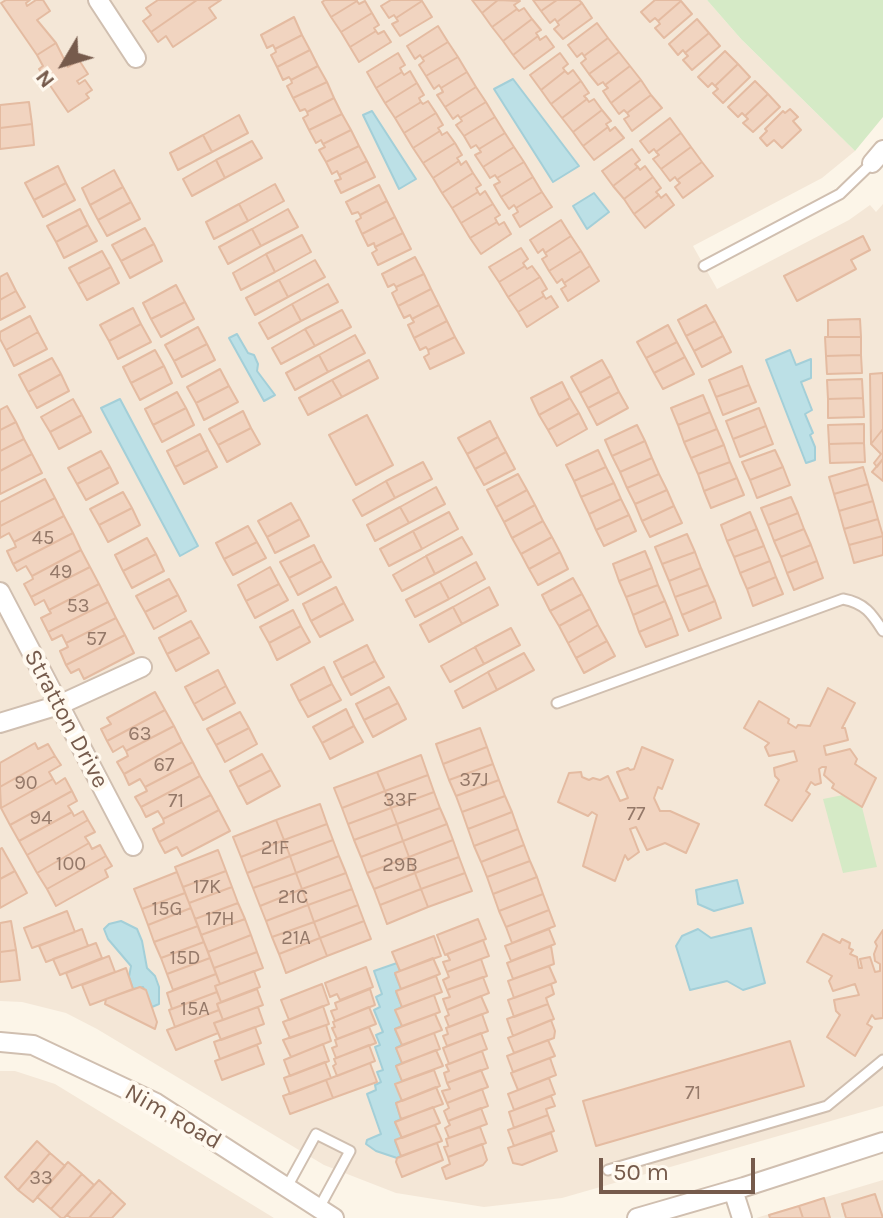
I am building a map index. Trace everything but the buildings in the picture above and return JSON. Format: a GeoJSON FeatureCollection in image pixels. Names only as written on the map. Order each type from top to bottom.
{"type":"FeatureCollection","features":[{"type":"Feature","properties":{"kind":"street"},"geometry":{"type":"LineString","coordinates":[[98,0],[136,58]]}},
{"type":"Feature","properties":{"kind":"street","name":"Stratton Drive"},"geometry":{"type":"LineString","coordinates":[[0,592],[133,846]]}},
{"type":"Feature","properties":{"kind":"street"},"geometry":{"type":"LineString","coordinates":[[0,723],[59,705],[142,667]]}},
{"type":"Feature","properties":{"kind":"street","name":"Nim Road"},"geometry":{"type":"LineString","coordinates":[[0,1042],[33,1045],[156,1103],[326,1213]]}},
{"type":"Feature","properties":{"kind":"street"},"geometry":{"type":"LineString","coordinates":[[637,1218],[883,1142]]}},
{"type":"Feature","properties":{"kind":"street"},"geometry":{"type":"LineString","coordinates":[[733,1190],[742,1218]]}},
{"type":"Feature","properties":{"kind":"lane"},"geometry":{"type":"LineString","coordinates":[[704,266],[840,194],[878,156]]}},
{"type":"Feature","properties":{"kind":"lane"},"geometry":{"type":"LineString","coordinates":[[557,703],[843,599],[867,608],[883,631]]}},
{"type":"Feature","properties":{"kind":"lane"},"geometry":{"type":"LineString","coordinates":[[608,1170],[827,1106],[883,1060]]}},
{"type":"Feature","properties":{"kind":"lane"},"geometry":{"type":"LineString","coordinates":[[287,1187],[316,1134],[350,1151],[326,1213]]}},
{"type":"Feature","properties":{"kind":"shaded area"},"geometry":{"type":"Polygon","coordinates":[[[0,0],[707,0],[741,39],[855,151],[822,178],[693,246],[717,289],[849,220],[870,205],[876,212],[883,204],[883,1106],[562,1198],[484,1207],[396,1193],[324,1165],[66,1013],[22,1002],[0,1001],[0,0]]]}},
{"type":"Feature","properties":{"kind":"shaded area"},"geometry":{"type":"Polygon","coordinates":[[[0,1071],[15,1071],[55,1084],[274,1218],[0,1218],[0,1071]]]}},
{"type":"Feature","properties":{"kind":"shaded area"},"geometry":{"type":"Polygon","coordinates":[[[883,1180],[883,1218],[756,1218],[883,1180]]]}},
{"type":"Feature","properties":{"kind":"green space"},"geometry":{"type":"Polygon","coordinates":[[[707,0],[883,0],[883,117],[855,151],[741,39],[707,0]]]}},
{"type":"Feature","properties":{"kind":"green space"},"geometry":{"type":"Polygon","coordinates":[[[843,795],[862,807],[877,867],[843,873],[823,799],[843,795]]]}},
{"type":"Feature","properties":{"kind":"water"},"geometry":{"type":"Polygon","coordinates":[[[513,79],[579,166],[553,182],[494,89],[513,79]]]}},
{"type":"Feature","properties":{"kind":"water"},"geometry":{"type":"Polygon","coordinates":[[[372,111],[416,179],[399,189],[363,115],[372,111]]]}},
{"type":"Feature","properties":{"kind":"water"},"geometry":{"type":"Polygon","coordinates":[[[594,193],[609,212],[587,229],[573,206],[594,193]]]}},
{"type":"Feature","properties":{"kind":"water"},"geometry":{"type":"Polygon","coordinates":[[[237,334],[248,353],[254,355],[257,371],[275,395],[264,401],[229,338],[237,334]]]}},
{"type":"Feature","properties":{"kind":"water"},"geometry":{"type":"Polygon","coordinates":[[[790,350],[796,365],[811,359],[811,378],[801,382],[812,410],[805,414],[815,447],[815,460],[806,463],[766,360],[790,350]]]}},
{"type":"Feature","properties":{"kind":"water"},"geometry":{"type":"Polygon","coordinates":[[[120,399],[198,546],[180,556],[101,408],[120,399]]]}},
{"type":"Feature","properties":{"kind":"water"},"geometry":{"type":"Polygon","coordinates":[[[737,880],[743,903],[714,911],[698,904],[696,890],[737,880]]]}},
{"type":"Feature","properties":{"kind":"water"},"geometry":{"type":"Polygon","coordinates":[[[121,921],[137,929],[147,968],[155,976],[159,987],[159,1004],[152,1007],[143,987],[133,989],[129,977],[131,966],[108,939],[104,929],[121,921]]]}},
{"type":"Feature","properties":{"kind":"water"},"geometry":{"type":"Polygon","coordinates":[[[751,928],[765,983],[743,990],[727,981],[690,990],[676,946],[682,936],[698,929],[711,938],[751,928]]]}},
{"type":"Feature","properties":{"kind":"water"},"geometry":{"type":"Polygon","coordinates":[[[397,963],[400,971],[395,974],[401,989],[396,992],[402,1007],[396,1010],[402,1026],[395,1029],[402,1045],[396,1048],[402,1063],[396,1066],[402,1081],[402,1101],[396,1103],[401,1119],[395,1122],[402,1138],[395,1141],[401,1156],[397,1158],[366,1144],[367,1140],[381,1134],[367,1094],[376,1090],[375,1085],[381,1082],[377,1072],[383,1070],[375,1047],[380,1045],[376,1035],[383,1032],[374,1010],[380,1007],[376,997],[382,994],[374,971],[397,963]]]}}]}
